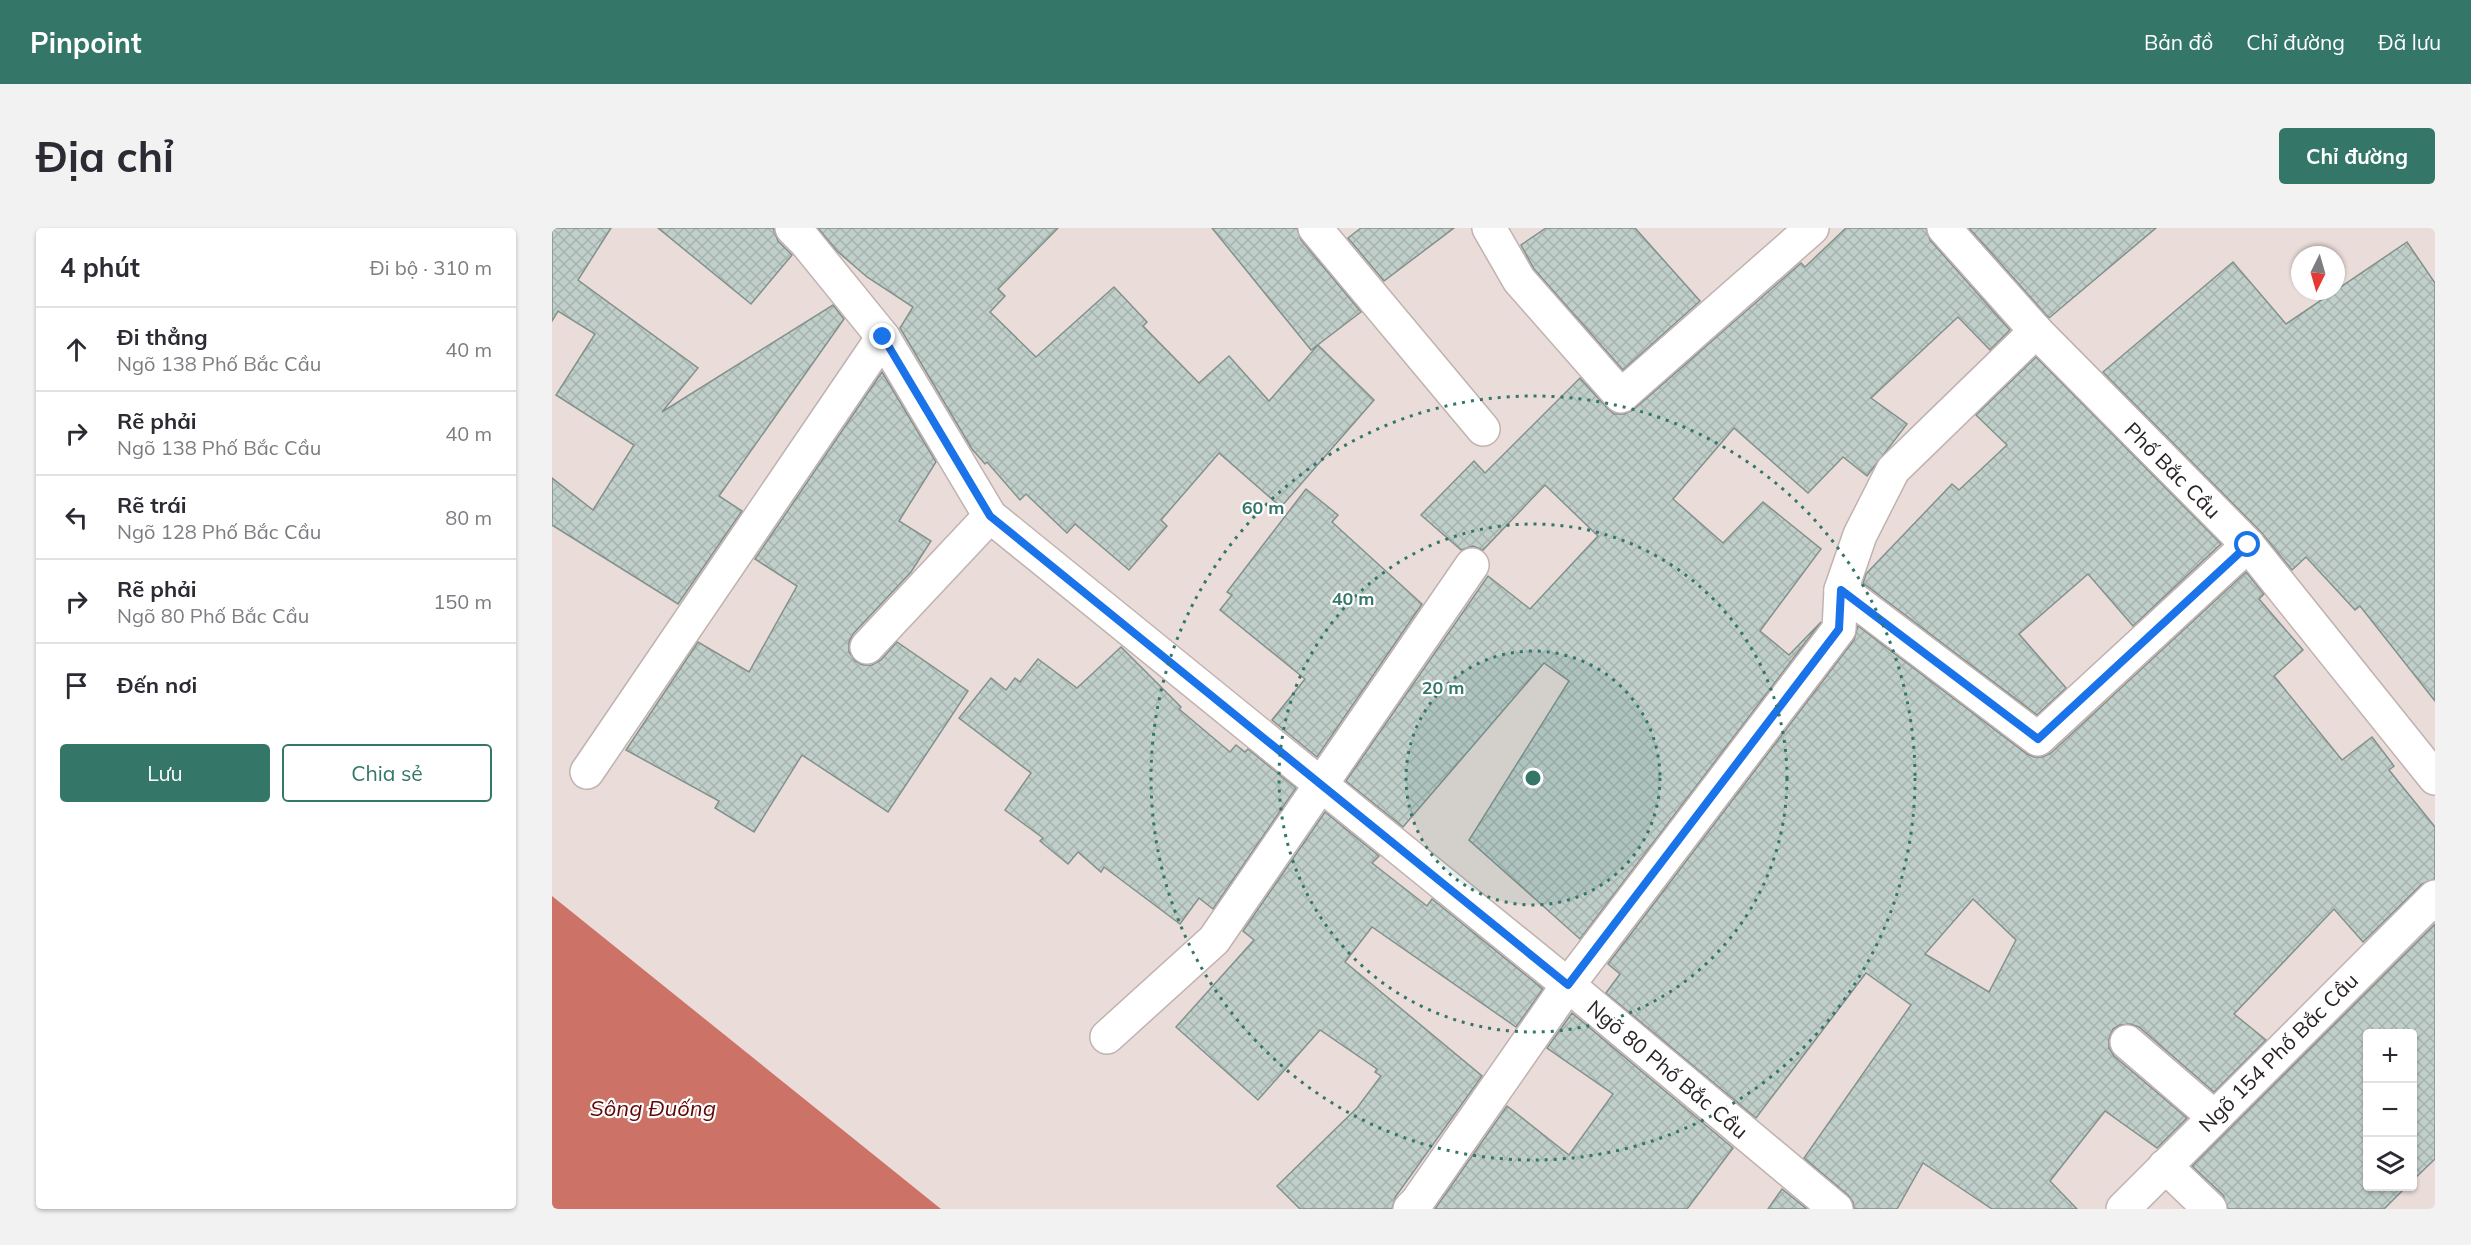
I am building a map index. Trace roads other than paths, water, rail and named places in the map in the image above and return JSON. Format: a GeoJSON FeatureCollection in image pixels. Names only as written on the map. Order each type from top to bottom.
{"type":"FeatureCollection","features":[{"type":"Feature","properties":{"kind":"street","name":"Ngõ 80 Phố Bắc Cầu"},"geometry":{"type":"LineString","coordinates":[[792,228],[883,337],[990,516],[1568,985],[1836,1209]]}},
{"type":"Feature","properties":{"kind":"street"},"geometry":{"type":"LineString","coordinates":[[1315,228],[1483,429]]}},
{"type":"Feature","properties":{"kind":"street"},"geometry":{"type":"LineString","coordinates":[[1489,228],[1520,280],[1621,396],[1812,228]]}},
{"type":"Feature","properties":{"kind":"street","name":"Phố Bắc Cầu"},"geometry":{"type":"LineString","coordinates":[[1944,228],[2036,332],[2248,545],[2435,778]]}},
{"type":"Feature","properties":{"kind":"street"},"geometry":{"type":"LineString","coordinates":[[1410,1209],[1568,985],[1839,629],[1841,590],[1860,535],[1893,470],[2036,332]]}},
{"type":"Feature","properties":{"kind":"street"},"geometry":{"type":"LineString","coordinates":[[587,772],[883,337]]}},
{"type":"Feature","properties":{"kind":"street"},"geometry":{"type":"LineString","coordinates":[[867,647],[990,516]]}},
{"type":"Feature","properties":{"kind":"street"},"geometry":{"type":"LineString","coordinates":[[1841,590],[2038,739],[2248,545]]}},
{"type":"Feature","properties":{"kind":"street"},"geometry":{"type":"LineString","coordinates":[[1107,1037],[1214,940],[1472,565]]}},
{"type":"Feature","properties":{"kind":"street","name":"Ngõ 154 Phố Bắc Cầu"},"geometry":{"type":"LineString","coordinates":[[2123,1209],[2213,1116],[2435,897]]}},
{"type":"Feature","properties":{"kind":"street"},"geometry":{"type":"LineString","coordinates":[[2127,1042],[2213,1116]]}},
{"type":"Feature","properties":{"kind":"street"},"geometry":{"type":"LineString","coordinates":[[2165,1166],[2210,1209]]}},
{"type":"Feature","properties":{"kind":"water","name":"Sông Đuống"},"geometry":{"type":"Polygon","coordinates":[[[552,896],[941,1209],[552,1209],[552,896]]]}}]}
